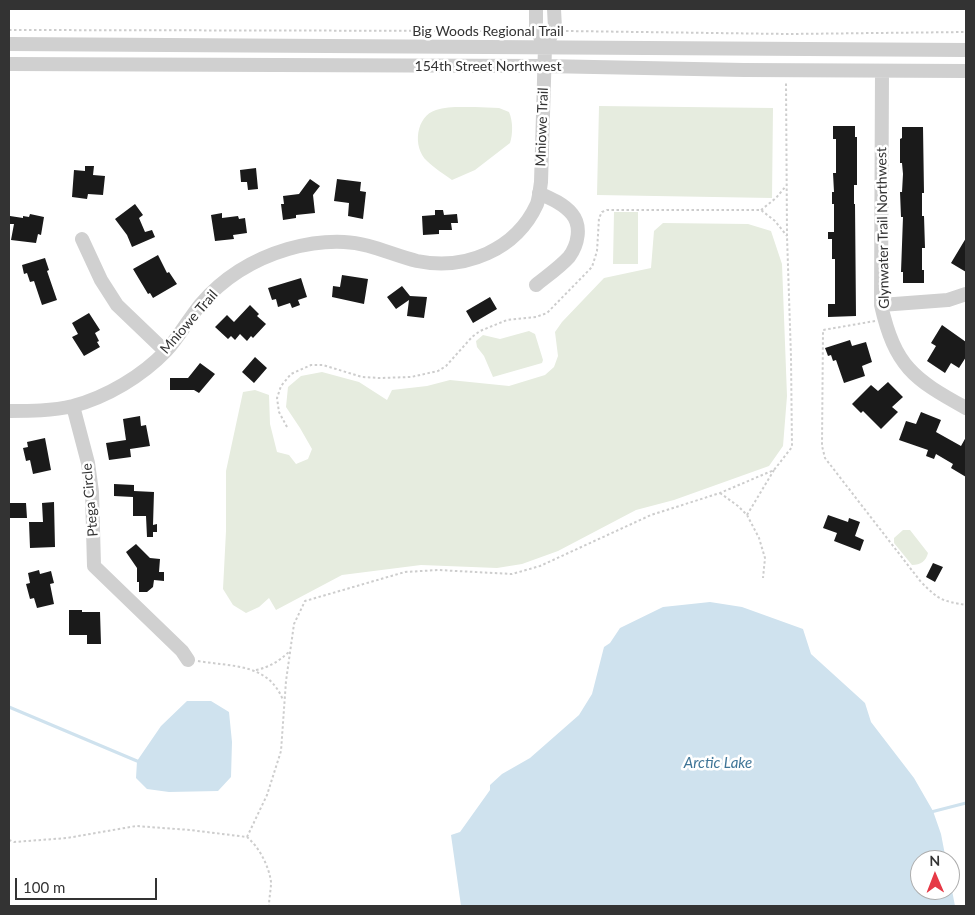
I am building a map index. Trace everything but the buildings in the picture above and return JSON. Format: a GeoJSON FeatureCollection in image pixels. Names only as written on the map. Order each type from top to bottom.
{"type":"FeatureCollection","features":[{"type":"Feature","properties":{"kind":"street"},"geometry":{"type":"LineString","coordinates":[[536,9],[538,31],[545,47]]}},
{"type":"Feature","properties":{"kind":"street"},"geometry":{"type":"LineString","coordinates":[[545,47],[555,28],[554,9]]}},
{"type":"Feature","properties":{"kind":"street","name":"154th Street Northwest"},"geometry":{"type":"LineString","coordinates":[[9,44],[966,50]]}},
{"type":"Feature","properties":{"kind":"street","name":"Mniowe Trail"},"geometry":{"type":"LineString","coordinates":[[9,411],[48,410],[74,406],[120,388],[165,351],[200,305],[218,288],[240,270],[268,255],[316,243],[343,242],[369,245],[417,261],[457,263],[474,259],[497,249],[515,236],[537,203],[541,182],[545,47]]}},
{"type":"Feature","properties":{"kind":"street","name":"154th Street Northwest"},"geometry":{"type":"LineString","coordinates":[[9,64],[544,66],[966,71]]}},
{"type":"Feature","properties":{"kind":"street","name":"Glynwater Trail Northwest"},"geometry":{"type":"LineString","coordinates":[[882,70],[881,305],[884,319],[892,344],[900,358],[911,371],[922,382],[966,408]]}},
{"type":"Feature","properties":{"kind":"street"},"geometry":{"type":"LineString","coordinates":[[536,285],[569,257],[578,241],[577,226],[572,214],[557,202],[539,193]]}},
{"type":"Feature","properties":{"kind":"street"},"geometry":{"type":"LineString","coordinates":[[82,239],[100,280],[117,305],[165,351]]}},
{"type":"Feature","properties":{"kind":"street"},"geometry":{"type":"LineString","coordinates":[[881,305],[948,300],[966,294]]}},
{"type":"Feature","properties":{"kind":"street","name":"Ptega Circle"},"geometry":{"type":"LineString","coordinates":[[74,406],[88,462],[92,492],[94,566],[182,651],[188,660]]}},
{"type":"Feature","properties":{"kind":"path","name":"Big Woods Regional Trail"},"geometry":{"type":"LineString","coordinates":[[9,30],[538,31]]}},
{"type":"Feature","properties":{"kind":"path","name":"Big Woods Regional Trail"},"geometry":{"type":"LineString","coordinates":[[554,31],[788,34],[966,32]]}},
{"type":"Feature","properties":{"kind":"path"},"geometry":{"type":"LineString","coordinates":[[747,515],[774,470],[792,447],[787,236],[786,79]]}},
{"type":"Feature","properties":{"kind":"path"},"geometry":{"type":"LineString","coordinates":[[761,210],[776,198],[787,184]]}},
{"type":"Feature","properties":{"kind":"path"},"geometry":{"type":"LineString","coordinates":[[287,427],[279,412],[276,398],[281,386],[291,374],[311,365],[323,365],[362,377],[411,377],[438,371],[446,366],[480,330],[508,320],[536,317],[547,313],[592,267],[596,251],[599,218],[602,212],[607,210],[761,210],[775,221],[787,236]]}},
{"type":"Feature","properties":{"kind":"path"},"geometry":{"type":"LineString","coordinates":[[884,319],[823,330],[822,446],[825,458],[921,582],[936,597],[948,602],[966,605]]}},
{"type":"Feature","properties":{"kind":"path"},"geometry":{"type":"LineString","coordinates":[[247,837],[267,795],[281,751],[284,702],[294,624],[305,601],[405,572],[438,570],[512,574],[540,566],[651,516],[720,493],[774,470]]}},
{"type":"Feature","properties":{"kind":"path"},"geometry":{"type":"LineString","coordinates":[[720,493],[747,515],[765,558],[763,578]]}},
{"type":"Feature","properties":{"kind":"path"},"geometry":{"type":"LineString","coordinates":[[256,670],[266,668],[278,662],[290,651]]}},
{"type":"Feature","properties":{"kind":"path"},"geometry":{"type":"LineString","coordinates":[[188,660],[256,670],[266,675],[278,688],[284,702]]}},
{"type":"Feature","properties":{"kind":"path"},"geometry":{"type":"LineString","coordinates":[[9,840],[14,842],[67,838],[136,826],[247,837],[254,843],[269,870],[271,884],[268,906]]}},
{"type":"Feature","properties":{"kind":"shaded area"},"geometry":{"type":"Polygon","coordinates":[[[599,106],[773,108],[772,198],[597,195],[599,106]]]}},
{"type":"Feature","properties":{"kind":"shaded area"},"geometry":{"type":"Polygon","coordinates":[[[450,107],[499,108],[509,112],[512,128],[510,143],[475,170],[452,180],[430,164],[422,155],[418,140],[420,125],[429,113],[436,110],[450,107]]]}},
{"type":"Feature","properties":{"kind":"shaded area"},"geometry":{"type":"Polygon","coordinates":[[[614,212],[638,212],[638,264],[613,264],[614,212]]]}},
{"type":"Feature","properties":{"kind":"shaded area"},"geometry":{"type":"Polygon","coordinates":[[[663,223],[748,224],[771,231],[782,264],[787,396],[783,446],[769,466],[674,500],[636,510],[558,551],[522,564],[497,568],[421,565],[342,575],[276,610],[269,598],[259,607],[246,613],[233,605],[223,589],[226,531],[226,471],[243,392],[255,390],[269,395],[270,424],[277,452],[289,455],[296,464],[308,459],[312,449],[286,407],[288,387],[301,376],[322,372],[359,382],[387,400],[392,390],[427,386],[450,380],[509,386],[545,375],[554,367],[558,356],[555,332],[562,322],[604,278],[651,268],[654,231],[663,223]]]}},
{"type":"Feature","properties":{"kind":"shaded area"},"geometry":{"type":"Polygon","coordinates":[[[529,331],[535,334],[543,360],[542,363],[493,377],[484,356],[477,347],[476,341],[483,335],[500,339],[529,331]]]}},
{"type":"Feature","properties":{"kind":"shaded area"},"geometry":{"type":"Polygon","coordinates":[[[903,530],[910,530],[928,553],[926,558],[920,563],[912,565],[894,543],[894,538],[903,530]]]}},
{"type":"Feature","properties":{"kind":"water","name":"Arctic Lake"},"geometry":{"type":"Polygon","coordinates":[[[710,602],[742,607],[803,629],[811,654],[865,703],[871,722],[914,778],[933,811],[944,850],[910,850],[910,900],[954,900],[955,906],[461,906],[451,835],[460,832],[490,790],[490,785],[502,774],[530,758],[579,715],[592,694],[604,647],[610,643],[620,628],[663,607],[710,602]]]}},
{"type":"Feature","properties":{"kind":"water"},"geometry":{"type":"Polygon","coordinates":[[[187,701],[211,701],[229,712],[232,742],[231,777],[218,791],[169,792],[147,789],[136,778],[137,761],[161,726],[187,701]]]}},
{"type":"Feature","properties":{"kind":"waterway"},"geometry":{"type":"LineString","coordinates":[[9,707],[137,761]]}},
{"type":"Feature","properties":{"kind":"waterway"},"geometry":{"type":"LineString","coordinates":[[931,812],[966,803]]}}]}
